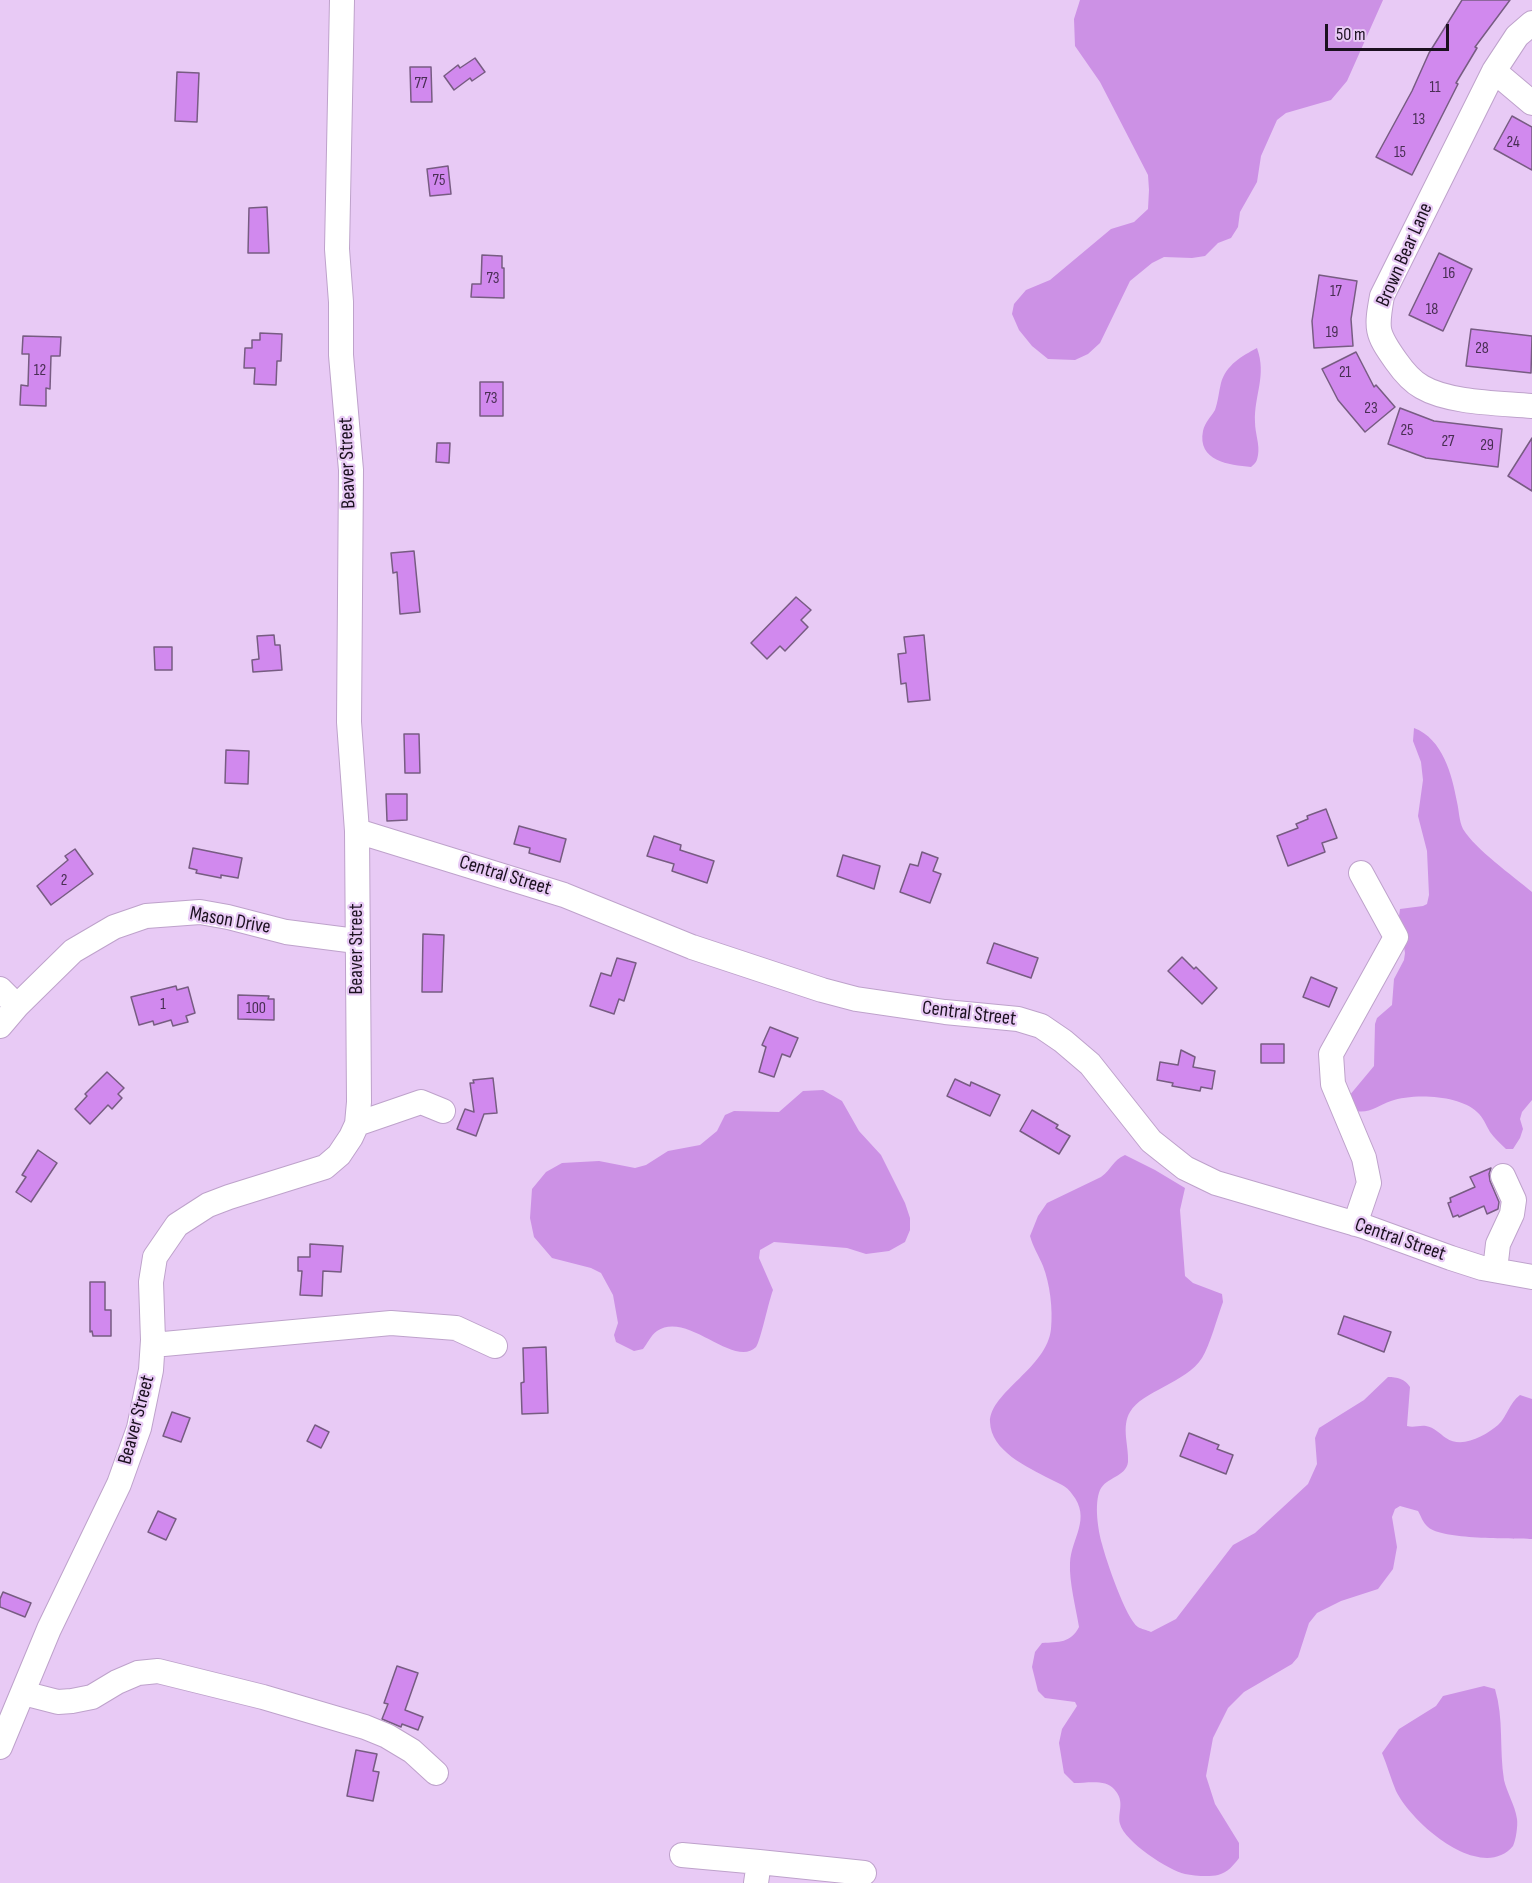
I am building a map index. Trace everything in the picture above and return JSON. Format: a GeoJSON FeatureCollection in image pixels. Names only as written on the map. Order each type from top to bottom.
{"type":"FeatureCollection","features":[{"type":"Feature","properties":{"kind":"street","name":"Beaver Street"},"geometry":{"type":"LineString","coordinates":[[0,1747],[50,1629],[119,1484],[139,1428],[147,1398],[153,1345],[151,1282],[155,1257],[177,1225],[208,1205],[325,1167],[339,1155],[357,1124],[357,831],[349,722],[351,470],[341,355],[337,249],[342,0]]}},
{"type":"Feature","properties":{"kind":"street","name":"Brown Bear Lane"},"geometry":{"type":"LineString","coordinates":[[1532,23],[1517,36],[1494,71],[1382,296],[1377,326],[1382,342],[1404,373],[1421,387],[1443,396],[1532,406]]}},
{"type":"Feature","properties":{"kind":"street"},"geometry":{"type":"LineString","coordinates":[[1494,71],[1532,103]]}},
{"type":"Feature","properties":{"kind":"street","name":"Central Street"},"geometry":{"type":"LineString","coordinates":[[357,831],[564,895],[692,947],[822,990],[855,999],[945,1012],[1018,1019],[1041,1026],[1090,1064],[1151,1141],[1185,1168],[1216,1182],[1355,1224],[1451,1258],[1495,1270],[1532,1276]]}},
{"type":"Feature","properties":{"kind":"street"},"geometry":{"type":"LineString","coordinates":[[1355,1224],[1369,1183],[1364,1158],[1333,1084],[1331,1054],[1396,937],[1361,873]]}},
{"type":"Feature","properties":{"kind":"street","name":"Mason Drive"},"geometry":{"type":"LineString","coordinates":[[0,1026],[73,951],[114,927],[146,916],[200,912],[248,921],[286,932],[356,941]]}},
{"type":"Feature","properties":{"kind":"street"},"geometry":{"type":"LineString","coordinates":[[0,989],[17,1006]]}},
{"type":"Feature","properties":{"kind":"street"},"geometry":{"type":"LineString","coordinates":[[357,1124],[422,1102],[443,1111]]}},
{"type":"Feature","properties":{"kind":"street"},"geometry":{"type":"LineString","coordinates":[[1495,1270],[1498,1244],[1512,1214],[1514,1200],[1503,1176]]}},
{"type":"Feature","properties":{"kind":"street"},"geometry":{"type":"LineString","coordinates":[[153,1345],[391,1323],[456,1328],[495,1346]]}},
{"type":"Feature","properties":{"kind":"street"},"geometry":{"type":"LineString","coordinates":[[23,1693],[58,1702],[72,1701],[92,1697],[138,1673],[158,1671],[263,1697],[365,1727],[387,1736],[412,1751],[436,1773]]}},
{"type":"Feature","properties":{"kind":"street"},"geometry":{"type":"LineString","coordinates":[[682,1855],[757,1873],[864,1873]]}},
{"type":"Feature","properties":{"kind":"shaded area"},"geometry":{"type":"Polygon","coordinates":[[[1080,0],[1383,0],[1347,81],[1331,100],[1286,113],[1277,120],[1261,156],[1257,182],[1240,212],[1238,227],[1231,238],[1218,243],[1205,256],[1164,257],[1152,263],[1130,281],[1100,343],[1088,354],[1075,360],[1048,359],[1032,346],[1019,330],[1012,314],[1014,304],[1026,290],[1050,280],[1111,229],[1134,222],[1148,209],[1148,175],[1100,82],[1075,46],[1074,19],[1080,0]]]}},
{"type":"Feature","properties":{"kind":"shaded area"},"geometry":{"type":"Polygon","coordinates":[[[1257,348],[1261,368],[1255,412],[1257,460],[1251,467],[1233,465],[1216,460],[1210,455],[1202,441],[1203,431],[1215,410],[1223,377],[1240,358],[1257,348]]]}},
{"type":"Feature","properties":{"kind":"shaded area"},"geometry":{"type":"Polygon","coordinates":[[[1414,728],[1432,740],[1444,759],[1452,781],[1463,829],[1485,854],[1532,892],[1532,1100],[1522,1112],[1520,1119],[1523,1129],[1513,1149],[1506,1149],[1495,1138],[1477,1112],[1469,1106],[1448,1099],[1423,1096],[1400,1098],[1368,1111],[1352,1110],[1349,1096],[1374,1066],[1375,1024],[1377,1018],[1392,1005],[1394,979],[1404,960],[1400,909],[1423,906],[1427,904],[1429,895],[1427,851],[1418,816],[1423,780],[1421,762],[1413,741],[1414,728]]]}},
{"type":"Feature","properties":{"kind":"shaded area"},"geometry":{"type":"Polygon","coordinates":[[[823,1090],[842,1101],[859,1131],[881,1155],[910,1218],[910,1230],[905,1242],[889,1251],[866,1254],[847,1248],[774,1242],[760,1250],[759,1258],[773,1290],[758,1344],[747,1352],[735,1351],[682,1328],[669,1327],[657,1331],[643,1349],[634,1351],[616,1342],[614,1335],[618,1323],[613,1295],[601,1273],[591,1268],[552,1258],[534,1237],[530,1218],[532,1189],[546,1172],[562,1163],[599,1161],[635,1168],[646,1165],[668,1151],[700,1145],[717,1131],[725,1115],[734,1111],[779,1112],[803,1091],[823,1090]]]}},
{"type":"Feature","properties":{"kind":"shaded area"},"geometry":{"type":"Polygon","coordinates":[[[1125,1155],[1185,1188],[1180,1210],[1185,1276],[1193,1283],[1222,1294],[1223,1302],[1208,1346],[1195,1367],[1144,1398],[1130,1412],[1126,1424],[1128,1462],[1124,1471],[1107,1482],[1098,1496],[1098,1524],[1104,1552],[1122,1601],[1138,1627],[1151,1632],[1176,1619],[1233,1545],[1255,1533],[1308,1484],[1317,1464],[1315,1438],[1319,1428],[1364,1400],[1388,1377],[1400,1379],[1410,1387],[1407,1426],[1429,1427],[1452,1441],[1466,1442],[1480,1437],[1501,1422],[1520,1395],[1532,1399],[1532,1539],[1477,1538],[1447,1534],[1428,1527],[1418,1511],[1400,1506],[1395,1509],[1392,1517],[1397,1547],[1393,1569],[1378,1589],[1341,1601],[1317,1613],[1309,1623],[1298,1657],[1292,1664],[1244,1692],[1228,1708],[1213,1738],[1206,1776],[1215,1804],[1239,1843],[1239,1858],[1222,1874],[1215,1876],[1185,1874],[1168,1867],[1148,1854],[1130,1839],[1120,1824],[1120,1798],[1111,1786],[1090,1782],[1074,1783],[1064,1773],[1059,1743],[1062,1729],[1077,1706],[1075,1702],[1045,1698],[1038,1691],[1032,1667],[1035,1652],[1042,1643],[1068,1639],[1079,1627],[1070,1563],[1079,1528],[1080,1512],[1078,1503],[1068,1489],[1021,1463],[1003,1450],[992,1432],[990,1422],[992,1411],[999,1400],[1040,1356],[1051,1329],[1051,1305],[1047,1281],[1030,1236],[1038,1216],[1047,1203],[1101,1177],[1125,1155]]]}},
{"type":"Feature","properties":{"kind":"shaded area"},"geometry":{"type":"Polygon","coordinates":[[[1484,1686],[1495,1689],[1498,1700],[1504,1780],[1515,1809],[1517,1822],[1513,1846],[1500,1856],[1484,1858],[1467,1854],[1449,1845],[1417,1819],[1396,1791],[1382,1753],[1399,1729],[1436,1706],[1443,1696],[1484,1686]]]}},
{"type":"Feature","properties":{"kind":"building"},"geometry":{"type":"Polygon","coordinates":[[[1462,0],[1510,0],[1475,47],[1477,48],[1456,83],[1458,84],[1412,175],[1376,157],[1412,91],[1429,53],[1462,0]]]}},
{"type":"Feature","properties":{"kind":"building"},"geometry":{"type":"Polygon","coordinates":[[[475,58],[485,72],[472,81],[470,78],[454,90],[444,76],[458,65],[460,68],[475,58]]]}},
{"type":"Feature","properties":{"kind":"building"},"geometry":{"type":"Polygon","coordinates":[[[410,67],[431,67],[432,102],[411,102],[410,67]]]}},
{"type":"Feature","properties":{"kind":"building"},"geometry":{"type":"Polygon","coordinates":[[[177,72],[199,73],[197,122],[175,121],[177,72]]]}},
{"type":"Feature","properties":{"kind":"building"},"geometry":{"type":"Polygon","coordinates":[[[1512,116],[1532,127],[1532,170],[1494,149],[1512,116]]]}},
{"type":"Feature","properties":{"kind":"building"},"geometry":{"type":"Polygon","coordinates":[[[448,166],[451,194],[430,196],[427,169],[448,166]]]}},
{"type":"Feature","properties":{"kind":"building"},"geometry":{"type":"Polygon","coordinates":[[[267,207],[269,253],[248,253],[249,208],[267,207]]]}},
{"type":"Feature","properties":{"kind":"building"},"geometry":{"type":"Polygon","coordinates":[[[1439,253],[1472,269],[1443,331],[1409,315],[1439,253]]]}},
{"type":"Feature","properties":{"kind":"building"},"geometry":{"type":"Polygon","coordinates":[[[482,255],[502,256],[504,298],[471,297],[472,284],[481,284],[482,255]]]}},
{"type":"Feature","properties":{"kind":"building"},"geometry":{"type":"Polygon","coordinates":[[[1319,275],[1357,281],[1351,319],[1353,346],[1314,348],[1312,321],[1319,275]]]}},
{"type":"Feature","properties":{"kind":"building"},"geometry":{"type":"Polygon","coordinates":[[[1471,329],[1532,336],[1531,373],[1466,366],[1471,329]]]}},
{"type":"Feature","properties":{"kind":"building"},"geometry":{"type":"Polygon","coordinates":[[[260,333],[282,334],[281,361],[277,361],[276,385],[254,384],[255,368],[244,368],[245,348],[252,348],[252,340],[260,340],[260,333]]]}},
{"type":"Feature","properties":{"kind":"building"},"geometry":{"type":"Polygon","coordinates":[[[23,336],[61,337],[60,356],[51,356],[50,389],[46,388],[46,406],[20,405],[21,385],[28,386],[29,354],[22,354],[23,336]]]}},
{"type":"Feature","properties":{"kind":"building"},"geometry":{"type":"Polygon","coordinates":[[[1356,352],[1374,387],[1376,385],[1395,407],[1365,432],[1338,400],[1322,369],[1356,352]]]}},
{"type":"Feature","properties":{"kind":"building"},"geometry":{"type":"Polygon","coordinates":[[[480,382],[503,382],[503,416],[480,416],[480,382]]]}},
{"type":"Feature","properties":{"kind":"building"},"geometry":{"type":"Polygon","coordinates":[[[1400,408],[1434,421],[1502,429],[1498,467],[1426,458],[1388,444],[1400,408]]]}},
{"type":"Feature","properties":{"kind":"building"},"geometry":{"type":"Polygon","coordinates":[[[1532,438],[1532,491],[1508,476],[1532,438]]]}},
{"type":"Feature","properties":{"kind":"building"},"geometry":{"type":"Polygon","coordinates":[[[437,443],[450,443],[449,463],[436,462],[437,443]]]}},
{"type":"Feature","properties":{"kind":"building"},"geometry":{"type":"Polygon","coordinates":[[[414,551],[420,612],[400,614],[397,572],[393,573],[391,553],[414,551]]]}},
{"type":"Feature","properties":{"kind":"building"},"geometry":{"type":"Polygon","coordinates":[[[796,597],[811,610],[801,620],[808,627],[785,651],[780,646],[767,659],[751,643],[796,597]]]}},
{"type":"Feature","properties":{"kind":"building"},"geometry":{"type":"Polygon","coordinates":[[[274,635],[275,645],[280,645],[282,670],[253,672],[252,660],[259,659],[257,636],[274,635]]]}},
{"type":"Feature","properties":{"kind":"building"},"geometry":{"type":"Polygon","coordinates":[[[924,635],[930,700],[908,702],[906,683],[901,684],[898,654],[906,653],[904,637],[924,635]]]}},
{"type":"Feature","properties":{"kind":"building"},"geometry":{"type":"Polygon","coordinates":[[[154,647],[172,647],[172,670],[155,670],[154,647]]]}},
{"type":"Feature","properties":{"kind":"building"},"geometry":{"type":"Polygon","coordinates":[[[404,734],[419,734],[420,773],[405,773],[404,734]]]}},
{"type":"Feature","properties":{"kind":"building"},"geometry":{"type":"Polygon","coordinates":[[[226,750],[249,751],[248,784],[225,783],[226,750]]]}},
{"type":"Feature","properties":{"kind":"building"},"geometry":{"type":"Polygon","coordinates":[[[386,794],[407,794],[407,820],[387,821],[386,794]]]}},
{"type":"Feature","properties":{"kind":"building"},"geometry":{"type":"Polygon","coordinates":[[[1326,809],[1337,838],[1322,843],[1325,852],[1288,866],[1277,836],[1298,828],[1296,824],[1308,819],[1307,816],[1326,809]]]}},
{"type":"Feature","properties":{"kind":"building"},"geometry":{"type":"Polygon","coordinates":[[[519,826],[566,839],[560,862],[529,853],[530,848],[514,844],[519,826]]]}},
{"type":"Feature","properties":{"kind":"building"},"geometry":{"type":"Polygon","coordinates":[[[654,836],[681,845],[680,850],[714,861],[707,883],[672,871],[674,864],[647,856],[654,836]]]}},
{"type":"Feature","properties":{"kind":"building"},"geometry":{"type":"Polygon","coordinates":[[[193,848],[242,858],[238,878],[221,875],[221,878],[196,873],[197,870],[189,868],[193,848]]]}},
{"type":"Feature","properties":{"kind":"building"},"geometry":{"type":"Polygon","coordinates":[[[75,849],[93,874],[51,905],[37,886],[68,860],[65,856],[75,849]]]}},
{"type":"Feature","properties":{"kind":"building"},"geometry":{"type":"Polygon","coordinates":[[[922,852],[938,858],[933,871],[941,874],[930,903],[900,892],[910,864],[918,866],[922,852]]]}},
{"type":"Feature","properties":{"kind":"building"},"geometry":{"type":"Polygon","coordinates":[[[843,855],[880,866],[874,889],[837,876],[843,855]]]}},
{"type":"Feature","properties":{"kind":"building"},"geometry":{"type":"Polygon","coordinates":[[[423,934],[444,935],[442,992],[422,992],[423,934]]]}},
{"type":"Feature","properties":{"kind":"building"},"geometry":{"type":"Polygon","coordinates":[[[994,943],[1038,958],[1031,978],[987,963],[994,943]]]}},
{"type":"Feature","properties":{"kind":"building"},"geometry":{"type":"Polygon","coordinates":[[[1182,957],[1217,988],[1202,1004],[1168,971],[1182,957]]]}},
{"type":"Feature","properties":{"kind":"building"},"geometry":{"type":"Polygon","coordinates":[[[617,958],[636,963],[624,1001],[619,999],[614,1014],[590,1006],[601,973],[611,976],[617,958]]]}},
{"type":"Feature","properties":{"kind":"building"},"geometry":{"type":"Polygon","coordinates":[[[1311,977],[1337,988],[1329,1007],[1303,997],[1311,977]]]}},
{"type":"Feature","properties":{"kind":"building"},"geometry":{"type":"Polygon","coordinates":[[[176,986],[177,990],[188,987],[195,1013],[186,1016],[188,1022],[173,1026],[171,1020],[154,1025],[153,1021],[139,1025],[131,997],[176,986]]]}},
{"type":"Feature","properties":{"kind":"building"},"geometry":{"type":"Polygon","coordinates":[[[238,995],[269,996],[268,999],[274,999],[274,1020],[238,1019],[238,995]]]}},
{"type":"Feature","properties":{"kind":"building"},"geometry":{"type":"Polygon","coordinates":[[[770,1027],[798,1038],[790,1057],[782,1054],[774,1077],[759,1072],[766,1047],[762,1045],[770,1027]]]}},
{"type":"Feature","properties":{"kind":"building"},"geometry":{"type":"Polygon","coordinates":[[[1261,1044],[1284,1044],[1284,1063],[1261,1063],[1261,1044]]]}},
{"type":"Feature","properties":{"kind":"building"},"geometry":{"type":"Polygon","coordinates":[[[1181,1050],[1195,1057],[1193,1067],[1215,1071],[1212,1089],[1201,1087],[1200,1091],[1172,1086],[1173,1083],[1157,1080],[1160,1062],[1178,1065],[1181,1050]]]}},
{"type":"Feature","properties":{"kind":"building"},"geometry":{"type":"Polygon","coordinates":[[[107,1072],[124,1088],[118,1094],[122,1098],[112,1109],[108,1105],[90,1124],[75,1109],[87,1096],[85,1094],[107,1072]]]}},
{"type":"Feature","properties":{"kind":"building"},"geometry":{"type":"Polygon","coordinates":[[[493,1078],[497,1113],[484,1114],[476,1136],[457,1129],[465,1109],[474,1112],[470,1083],[474,1083],[473,1080],[493,1078]]]}},
{"type":"Feature","properties":{"kind":"building"},"geometry":{"type":"Polygon","coordinates":[[[955,1079],[970,1086],[971,1082],[1000,1095],[990,1116],[947,1096],[955,1079]]]}},
{"type":"Feature","properties":{"kind":"building"},"geometry":{"type":"Polygon","coordinates":[[[1032,1110],[1058,1125],[1056,1128],[1070,1136],[1059,1154],[1020,1131],[1032,1110]]]}},
{"type":"Feature","properties":{"kind":"building"},"geometry":{"type":"Polygon","coordinates":[[[38,1150],[57,1163],[31,1202],[16,1192],[26,1177],[22,1175],[38,1150]]]}},
{"type":"Feature","properties":{"kind":"building"},"geometry":{"type":"Polygon","coordinates":[[[1491,1168],[1490,1181],[1499,1202],[1498,1209],[1487,1214],[1484,1206],[1459,1217],[1458,1215],[1453,1217],[1448,1203],[1451,1202],[1450,1198],[1475,1187],[1470,1177],[1491,1168]]]}},
{"type":"Feature","properties":{"kind":"building"},"geometry":{"type":"Polygon","coordinates":[[[310,1244],[343,1246],[341,1272],[323,1271],[322,1296],[300,1295],[302,1271],[298,1271],[298,1257],[310,1257],[310,1244]]]}},
{"type":"Feature","properties":{"kind":"building"},"geometry":{"type":"Polygon","coordinates":[[[90,1282],[105,1282],[105,1310],[111,1310],[111,1336],[93,1336],[92,1331],[90,1332],[90,1282]]]}},
{"type":"Feature","properties":{"kind":"building"},"geometry":{"type":"Polygon","coordinates":[[[1344,1316],[1391,1332],[1384,1352],[1338,1334],[1344,1316]]]}},
{"type":"Feature","properties":{"kind":"building"},"geometry":{"type":"Polygon","coordinates":[[[546,1347],[548,1413],[522,1414],[523,1348],[546,1347]]]}},
{"type":"Feature","properties":{"kind":"building"},"geometry":{"type":"Polygon","coordinates":[[[172,1412],[190,1418],[181,1442],[163,1436],[172,1412]]]}},
{"type":"Feature","properties":{"kind":"building"},"geometry":{"type":"Polygon","coordinates":[[[315,1425],[329,1432],[321,1448],[307,1441],[315,1425]]]}},
{"type":"Feature","properties":{"kind":"building"},"geometry":{"type":"Polygon","coordinates":[[[1189,1433],[1219,1445],[1217,1449],[1233,1455],[1226,1474],[1180,1456],[1189,1433]]]}},
{"type":"Feature","properties":{"kind":"building"},"geometry":{"type":"Polygon","coordinates":[[[158,1511],[176,1519],[166,1540],[148,1532],[158,1511]]]}},
{"type":"Feature","properties":{"kind":"building"},"geometry":{"type":"Polygon","coordinates":[[[3,1592],[31,1603],[25,1617],[0,1607],[3,1592]]]}},
{"type":"Feature","properties":{"kind":"building"},"geometry":{"type":"Polygon","coordinates":[[[397,1666],[418,1673],[405,1710],[423,1717],[418,1730],[402,1724],[401,1727],[382,1719],[388,1704],[384,1703],[397,1666]]]}},
{"type":"Feature","properties":{"kind":"building"},"geometry":{"type":"Polygon","coordinates":[[[356,1750],[377,1754],[373,1771],[379,1772],[373,1801],[347,1796],[356,1750]]]}}]}
